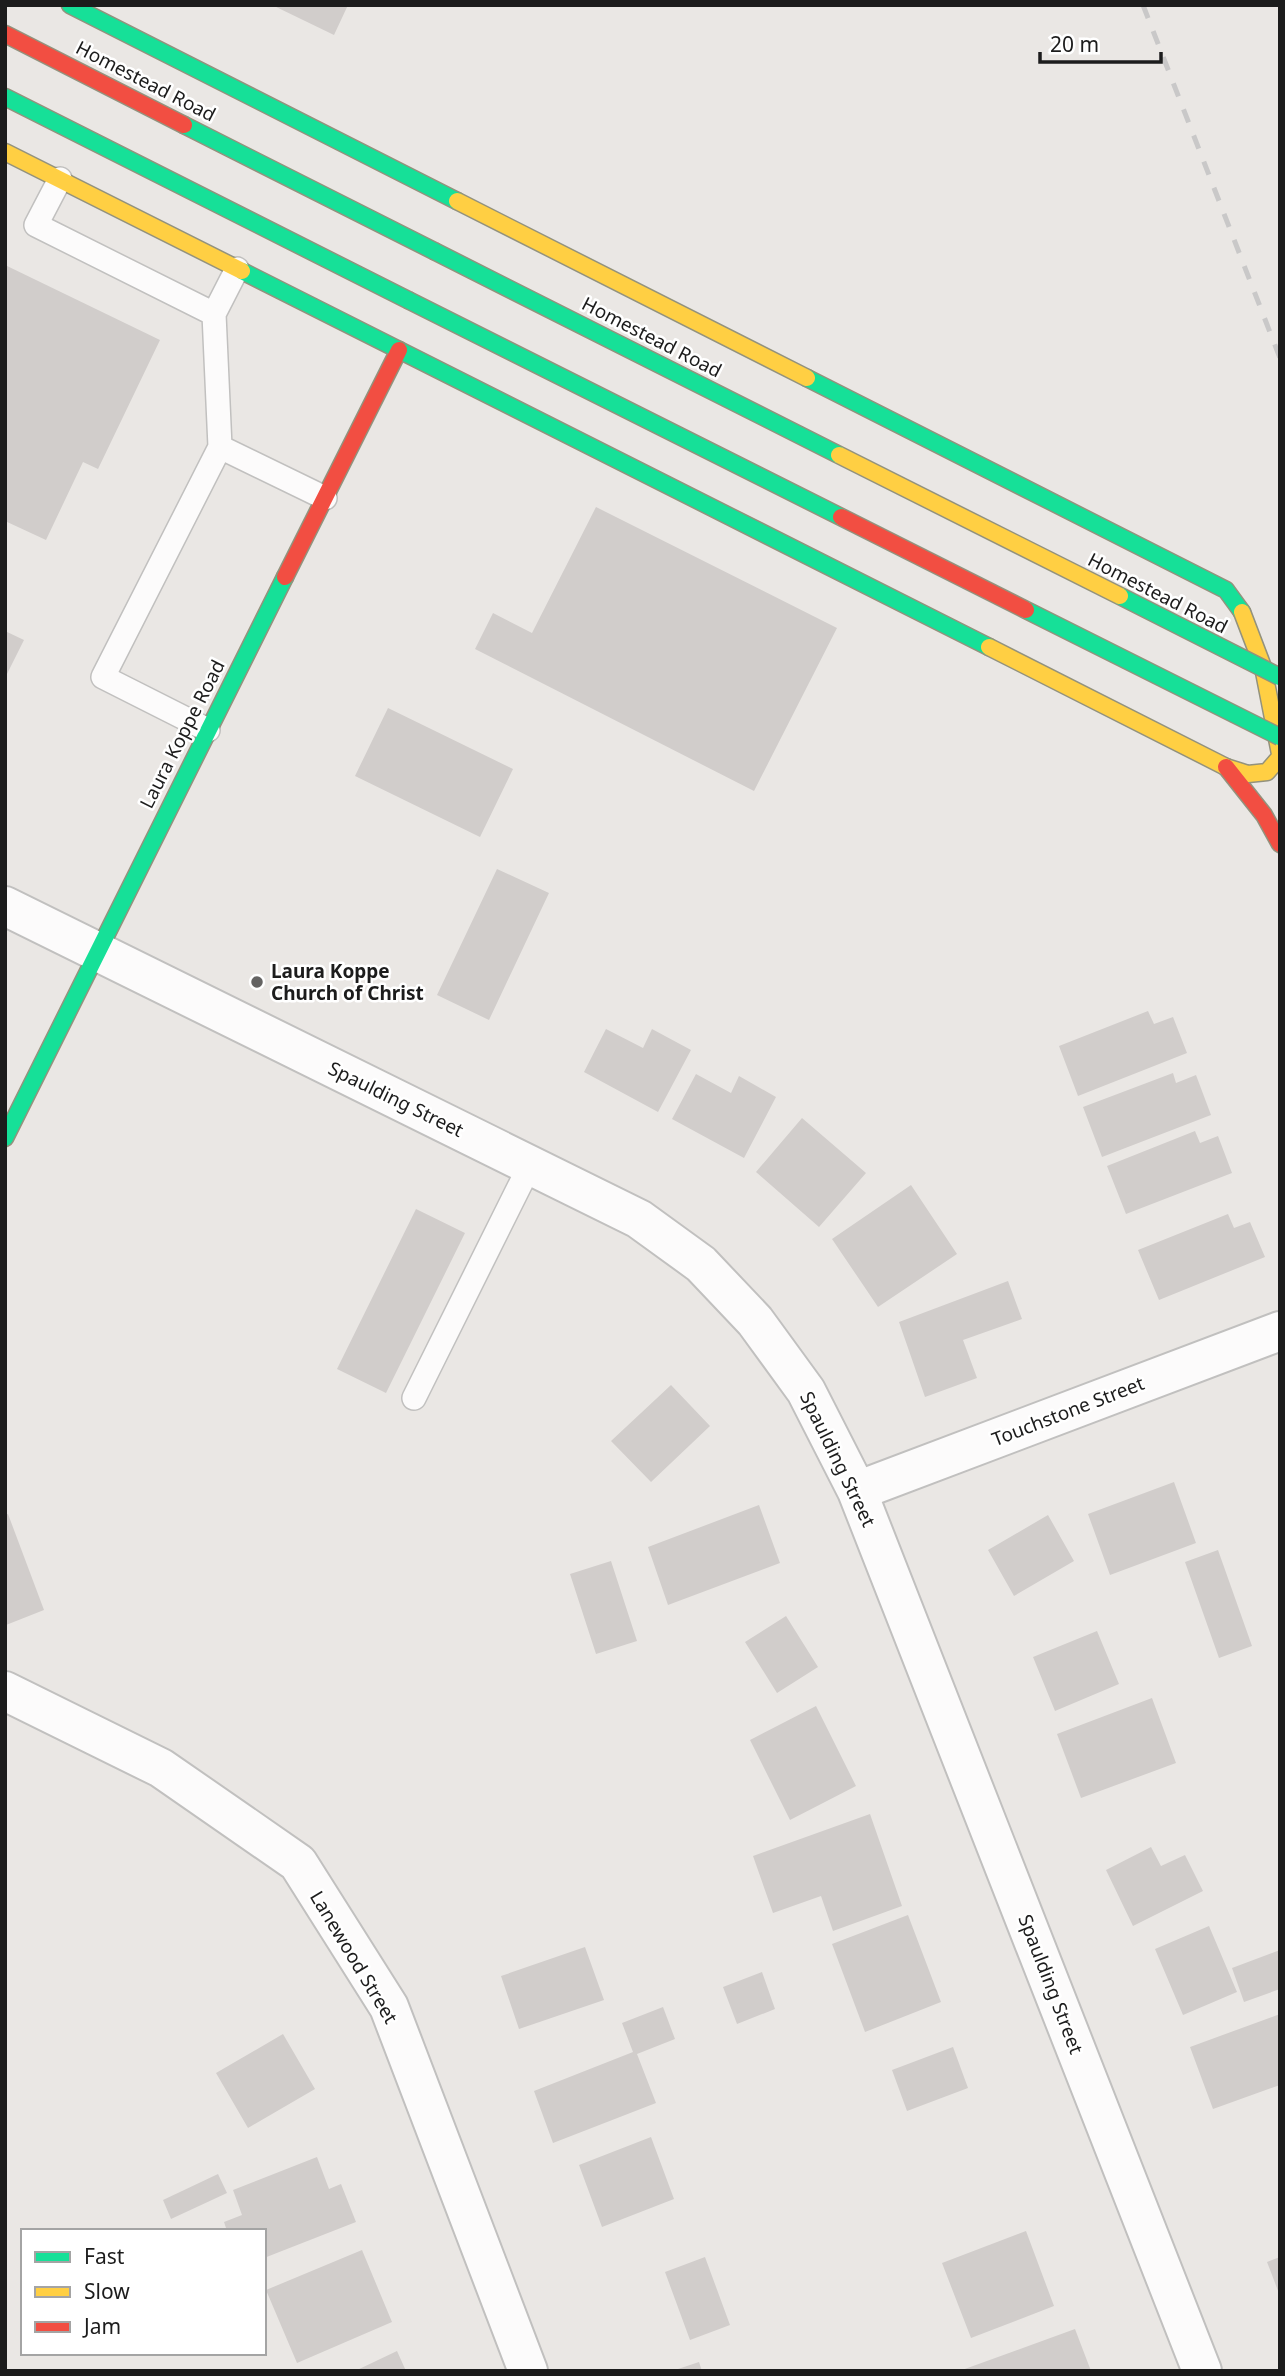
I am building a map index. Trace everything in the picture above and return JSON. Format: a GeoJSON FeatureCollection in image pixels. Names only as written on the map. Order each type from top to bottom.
{"type":"FeatureCollection","features":[{"type":"Feature","properties":{"kind":"main road"},"geometry":{"type":"LineString","coordinates":[[5,152],[1226,767],[1248,774],[1267,772],[1280,755],[1252,628],[1241,606],[1226,590],[70,5]]}},
{"type":"Feature","properties":{"kind":"main road","name":"Homestead Road"},"geometry":{"type":"LineString","coordinates":[[5,34],[1280,677]]}},
{"type":"Feature","properties":{"kind":"main road"},"geometry":{"type":"LineString","coordinates":[[5,97],[1280,737]]}},
{"type":"Feature","properties":{"kind":"main road","name":"Laura Koppe Road"},"geometry":{"type":"LineString","coordinates":[[5,1138],[398,350]]}},
{"type":"Feature","properties":{"kind":"main road"},"geometry":{"type":"LineString","coordinates":[[1226,767],[1264,815],[1280,844]]}},
{"type":"Feature","properties":{"kind":"street","name":"Spaulding Street"},"geometry":{"type":"LineString","coordinates":[[5,906],[639,1219],[701,1264],[755,1321],[806,1391],[857,1491],[1202,2371]]}},
{"type":"Feature","properties":{"kind":"street","name":"Touchstone Street"},"geometry":{"type":"LineString","coordinates":[[857,1491],[1280,1331]]}},
{"type":"Feature","properties":{"kind":"street","name":"Lanewood Street"},"geometry":{"type":"LineString","coordinates":[[5,1691],[161,1768],[298,1863],[389,2007],[528,2371]]}},
{"type":"Feature","properties":{"kind":"lane"},"geometry":{"type":"LineString","coordinates":[[60,179],[36,225],[214,314]]}},
{"type":"Feature","properties":{"kind":"lane"},"geometry":{"type":"LineString","coordinates":[[208,730],[103,677],[220,447],[214,314],[237,269]]}},
{"type":"Feature","properties":{"kind":"lane"},"geometry":{"type":"LineString","coordinates":[[220,447],[325,498]]}},
{"type":"Feature","properties":{"kind":"lane"},"geometry":{"type":"LineString","coordinates":[[414,1398],[530,1165]]}},
{"type":"Feature","properties":{"kind":"building"},"geometry":{"type":"Polygon","coordinates":[[[272,5],[348,5],[334,35],[272,5]]]}},
{"type":"Feature","properties":{"kind":"building"},"geometry":{"type":"Polygon","coordinates":[[[5,265],[160,340],[98,469],[83,462],[46,540],[5,521],[5,265]]]}},
{"type":"Feature","properties":{"kind":"building"},"geometry":{"type":"Polygon","coordinates":[[[596,507],[837,628],[754,791],[475,649],[493,613],[532,633],[596,507]]]}},
{"type":"Feature","properties":{"kind":"building"},"geometry":{"type":"Polygon","coordinates":[[[5,631],[24,640],[5,678],[5,631]]]}},
{"type":"Feature","properties":{"kind":"building"},"geometry":{"type":"Polygon","coordinates":[[[388,708],[513,769],[480,837],[355,776],[388,708]]]}},
{"type":"Feature","properties":{"kind":"building"},"geometry":{"type":"Polygon","coordinates":[[[497,869],[549,893],[489,1020],[437,995],[497,869]]]}},
{"type":"Feature","properties":{"kind":"building"},"geometry":{"type":"Polygon","coordinates":[[[1148,1011],[1154,1024],[1173,1017],[1187,1053],[1078,1096],[1059,1046],[1148,1011]]]}},
{"type":"Feature","properties":{"kind":"building"},"geometry":{"type":"Polygon","coordinates":[[[606,1029],[643,1048],[652,1029],[691,1050],[658,1112],[584,1072],[606,1029]]]}},
{"type":"Feature","properties":{"kind":"building"},"geometry":{"type":"Polygon","coordinates":[[[1173,1073],[1176,1083],[1196,1075],[1211,1115],[1102,1157],[1083,1107],[1173,1073]]]}},
{"type":"Feature","properties":{"kind":"building"},"geometry":{"type":"Polygon","coordinates":[[[696,1074],[731,1093],[739,1076],[776,1097],[744,1158],[672,1119],[696,1074]]]}},
{"type":"Feature","properties":{"kind":"building"},"geometry":{"type":"Polygon","coordinates":[[[802,1118],[866,1173],[819,1227],[756,1172],[802,1118]]]}},
{"type":"Feature","properties":{"kind":"building"},"geometry":{"type":"Polygon","coordinates":[[[1195,1131],[1200,1143],[1218,1136],[1232,1173],[1126,1214],[1107,1166],[1195,1131]]]}},
{"type":"Feature","properties":{"kind":"building"},"geometry":{"type":"Polygon","coordinates":[[[911,1185],[957,1254],[878,1307],[832,1239],[911,1185]]]}},
{"type":"Feature","properties":{"kind":"building"},"geometry":{"type":"Polygon","coordinates":[[[416,1209],[465,1233],[386,1393],[337,1369],[416,1209]]]}},
{"type":"Feature","properties":{"kind":"building"},"geometry":{"type":"Polygon","coordinates":[[[1228,1214],[1234,1228],[1250,1222],[1265,1257],[1159,1300],[1138,1250],[1228,1214]]]}},
{"type":"Feature","properties":{"kind":"building"},"geometry":{"type":"Polygon","coordinates":[[[1008,1281],[1022,1319],[963,1340],[977,1378],[925,1397],[899,1322],[1008,1281]]]}},
{"type":"Feature","properties":{"kind":"building"},"geometry":{"type":"Polygon","coordinates":[[[671,1385],[710,1426],[651,1482],[611,1441],[671,1385]]]}},
{"type":"Feature","properties":{"kind":"building"},"geometry":{"type":"Polygon","coordinates":[[[1174,1482],[1196,1543],[1110,1575],[1088,1514],[1174,1482]]]}},
{"type":"Feature","properties":{"kind":"building"},"geometry":{"type":"Polygon","coordinates":[[[759,1505],[780,1563],[668,1605],[648,1547],[759,1505]]]}},
{"type":"Feature","properties":{"kind":"building"},"geometry":{"type":"Polygon","coordinates":[[[8,1514],[44,1610],[6,1625],[5,1515],[8,1514]]]}},
{"type":"Feature","properties":{"kind":"building"},"geometry":{"type":"Polygon","coordinates":[[[1048,1515],[1074,1561],[1014,1596],[988,1550],[1048,1515]]]}},
{"type":"Feature","properties":{"kind":"building"},"geometry":{"type":"Polygon","coordinates":[[[1218,1550],[1252,1646],[1219,1658],[1185,1562],[1218,1550]]]}},
{"type":"Feature","properties":{"kind":"building"},"geometry":{"type":"Polygon","coordinates":[[[611,1561],[637,1641],[596,1654],[570,1574],[611,1561]]]}},
{"type":"Feature","properties":{"kind":"building"},"geometry":{"type":"Polygon","coordinates":[[[786,1616],[818,1667],[777,1693],[745,1642],[786,1616]]]}},
{"type":"Feature","properties":{"kind":"building"},"geometry":{"type":"Polygon","coordinates":[[[1097,1631],[1119,1684],[1055,1711],[1033,1657],[1097,1631]]]}},
{"type":"Feature","properties":{"kind":"building"},"geometry":{"type":"Polygon","coordinates":[[[1152,1698],[1176,1763],[1081,1798],[1057,1734],[1152,1698]]]}},
{"type":"Feature","properties":{"kind":"building"},"geometry":{"type":"Polygon","coordinates":[[[816,1706],[856,1786],[790,1820],[750,1740],[816,1706]]]}},
{"type":"Feature","properties":{"kind":"building"},"geometry":{"type":"Polygon","coordinates":[[[870,1814],[902,1906],[833,1931],[821,1896],[773,1913],[753,1856],[870,1814]]]}},
{"type":"Feature","properties":{"kind":"building"},"geometry":{"type":"Polygon","coordinates":[[[1151,1847],[1161,1866],[1185,1855],[1203,1891],[1133,1926],[1106,1870],[1151,1847]]]}},
{"type":"Feature","properties":{"kind":"building"},"geometry":{"type":"Polygon","coordinates":[[[908,1915],[941,2002],[865,2032],[832,1944],[908,1915]]]}},
{"type":"Feature","properties":{"kind":"building"},"geometry":{"type":"Polygon","coordinates":[[[1209,1926],[1237,1992],[1183,2015],[1155,1949],[1209,1926]]]}},
{"type":"Feature","properties":{"kind":"building"},"geometry":{"type":"Polygon","coordinates":[[[585,1947],[604,2000],[519,2029],[501,1976],[585,1947]]]}},
{"type":"Feature","properties":{"kind":"building"},"geometry":{"type":"Polygon","coordinates":[[[1280,1950],[1280,1989],[1244,2002],[1232,1968],[1280,1950]]]}},
{"type":"Feature","properties":{"kind":"building"},"geometry":{"type":"Polygon","coordinates":[[[762,1972],[775,2009],[737,2024],[723,1987],[762,1972]]]}},
{"type":"Feature","properties":{"kind":"building"},"geometry":{"type":"Polygon","coordinates":[[[663,2007],[675,2039],[637,2054],[656,2103],[553,2143],[534,2091],[633,2052],[622,2023],[663,2007]]]}},
{"type":"Feature","properties":{"kind":"building"},"geometry":{"type":"Polygon","coordinates":[[[1280,2014],[1280,2085],[1213,2109],[1190,2047],[1280,2014]]]}},
{"type":"Feature","properties":{"kind":"building"},"geometry":{"type":"Polygon","coordinates":[[[283,2034],[315,2089],[248,2128],[216,2073],[283,2034]]]}},
{"type":"Feature","properties":{"kind":"building"},"geometry":{"type":"Polygon","coordinates":[[[953,2047],[968,2088],[907,2111],[892,2070],[953,2047]]]}},
{"type":"Feature","properties":{"kind":"building"},"geometry":{"type":"Polygon","coordinates":[[[651,2137],[674,2199],[602,2227],[579,2165],[651,2137]]]}},
{"type":"Feature","properties":{"kind":"building"},"geometry":{"type":"Polygon","coordinates":[[[317,2157],[329,2189],[341,2184],[356,2222],[266,2257],[266,2229],[226,2229],[224,2222],[242,2215],[233,2190],[317,2157]]]}},
{"type":"Feature","properties":{"kind":"building"},"geometry":{"type":"Polygon","coordinates":[[[218,2174],[227,2193],[171,2219],[163,2200],[218,2174]]]}},
{"type":"Feature","properties":{"kind":"building"},"geometry":{"type":"Polygon","coordinates":[[[1026,2231],[1054,2306],[971,2338],[942,2263],[1026,2231]]]}},
{"type":"Feature","properties":{"kind":"building"},"geometry":{"type":"Polygon","coordinates":[[[362,2250],[392,2322],[297,2363],[266,2290],[362,2250]]]}},
{"type":"Feature","properties":{"kind":"building"},"geometry":{"type":"Polygon","coordinates":[[[705,2257],[730,2325],[690,2340],[665,2272],[705,2257]]]}},
{"type":"Feature","properties":{"kind":"building"},"geometry":{"type":"Polygon","coordinates":[[[1280,2257],[1280,2296],[1267,2262],[1280,2257]]]}},
{"type":"Feature","properties":{"kind":"building"},"geometry":{"type":"Polygon","coordinates":[[[1075,2329],[1091,2371],[962,2371],[962,2370],[1075,2329]]]}},
{"type":"Feature","properties":{"kind":"building"},"geometry":{"type":"Polygon","coordinates":[[[397,2351],[406,2371],[355,2371],[397,2351]]]}},
{"type":"Feature","properties":{"kind":"building"},"geometry":{"type":"Polygon","coordinates":[[[699,2362],[702,2371],[675,2371],[675,2370],[699,2362]]]}},
{"type":"Feature","properties":{"kind":"railway"},"geometry":{"type":"LineString","coordinates":[[1143,5],[1280,358]]}},
{"type":"Feature","properties":{"kind":"traffic: fast"},"geometry":{"type":"LineString","coordinates":[[70,5],[457,201]]}},
{"type":"Feature","properties":{"kind":"traffic: fast"},"geometry":{"type":"LineString","coordinates":[[5,97],[408,300]]}},
{"type":"Feature","properties":{"kind":"traffic: fast"},"geometry":{"type":"LineString","coordinates":[[184,125],[434,251]]}},
{"type":"Feature","properties":{"kind":"traffic: fast"},"geometry":{"type":"LineString","coordinates":[[434,251],[839,455]]}},
{"type":"Feature","properties":{"kind":"traffic: fast"},"geometry":{"type":"LineString","coordinates":[[242,271],[989,647]]}},
{"type":"Feature","properties":{"kind":"traffic: fast"},"geometry":{"type":"LineString","coordinates":[[408,300],[841,517]]}},
{"type":"Feature","properties":{"kind":"traffic: fast"},"geometry":{"type":"LineString","coordinates":[[807,378],[1226,590],[1242,612]]}},
{"type":"Feature","properties":{"kind":"traffic: fast"},"geometry":{"type":"LineString","coordinates":[[5,1138],[285,577]]}},
{"type":"Feature","properties":{"kind":"traffic: fast"},"geometry":{"type":"LineString","coordinates":[[1120,596],[1280,677]]}},
{"type":"Feature","properties":{"kind":"traffic: fast"},"geometry":{"type":"LineString","coordinates":[[1026,610],[1280,737]]}},
{"type":"Feature","properties":{"kind":"traffic: slow"},"geometry":{"type":"LineString","coordinates":[[5,152],[242,271]]}},
{"type":"Feature","properties":{"kind":"traffic: slow"},"geometry":{"type":"LineString","coordinates":[[457,201],[807,378]]}},
{"type":"Feature","properties":{"kind":"traffic: slow"},"geometry":{"type":"LineString","coordinates":[[839,455],[1120,596]]}},
{"type":"Feature","properties":{"kind":"traffic: slow"},"geometry":{"type":"LineString","coordinates":[[1242,612],[1263,667],[1280,754]]}},
{"type":"Feature","properties":{"kind":"traffic: slow"},"geometry":{"type":"LineString","coordinates":[[989,647],[1226,767],[1248,774],[1267,772],[1280,757]]}},
{"type":"Feature","properties":{"kind":"traffic: jam"},"geometry":{"type":"LineString","coordinates":[[5,34],[184,125]]}},
{"type":"Feature","properties":{"kind":"traffic: jam"},"geometry":{"type":"LineString","coordinates":[[285,577],[399,350]]}},
{"type":"Feature","properties":{"kind":"traffic: jam"},"geometry":{"type":"LineString","coordinates":[[841,517],[1026,610]]}},
{"type":"Feature","properties":{"kind":"traffic: jam"},"geometry":{"type":"LineString","coordinates":[[1226,767],[1264,815],[1280,844]]}},
{"type":"Feature","properties":{"kind":"place","name":"Laura Koppe Church of Christ"},"geometry":{"type":"Point","coordinates":[257,982]}}]}
